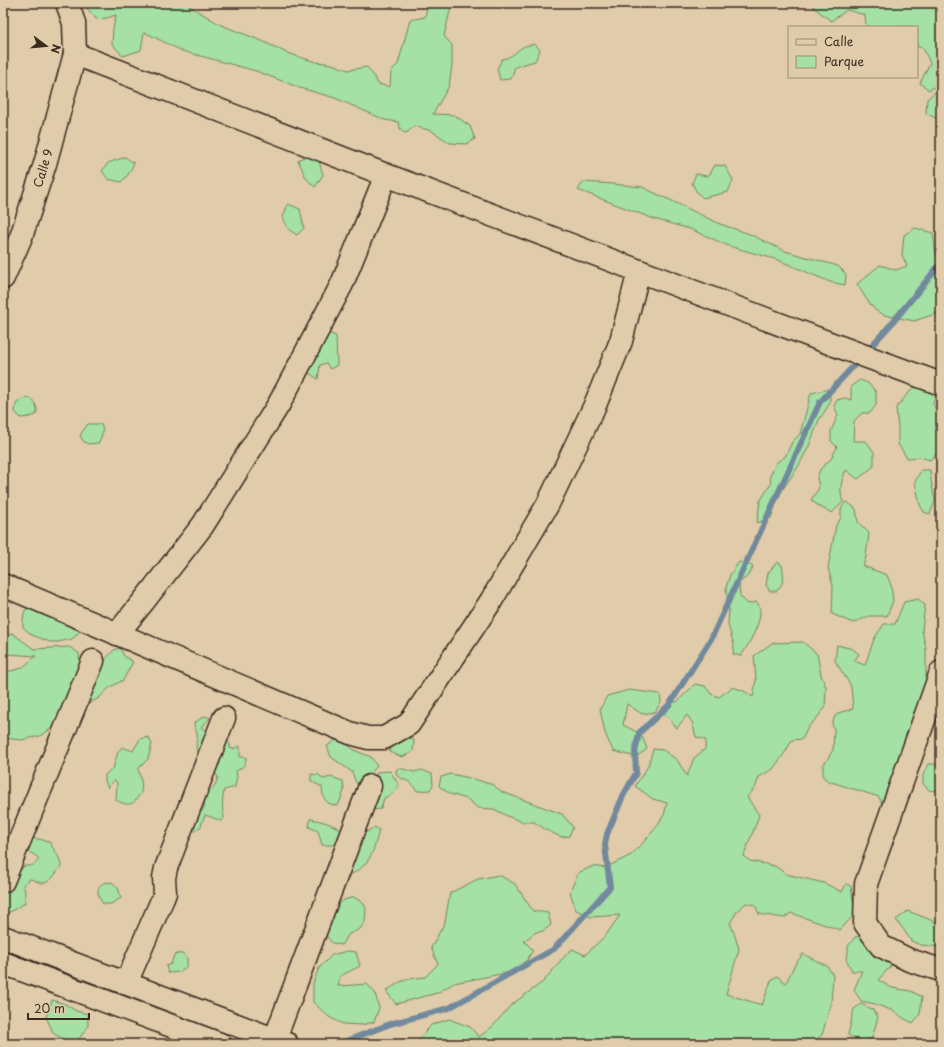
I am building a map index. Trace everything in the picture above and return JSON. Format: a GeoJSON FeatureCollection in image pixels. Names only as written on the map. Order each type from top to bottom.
{"type":"FeatureCollection","features":[{"type":"Feature","properties":{"kind":"street","name":"Calle 9"},"geometry":{"type":"LineString","coordinates":[[3,278],[21,237],[38,186],[75,54],[73,10]]}},
{"type":"Feature","properties":{"kind":"street"},"geometry":{"type":"LineString","coordinates":[[75,54],[386,175],[941,384]]}},
{"type":"Feature","properties":{"kind":"street"},"geometry":{"type":"LineString","coordinates":[[117,634],[203,525],[279,404],[342,284],[386,175]]}},
{"type":"Feature","properties":{"kind":"street"},"geometry":{"type":"LineString","coordinates":[[3,585],[350,733],[368,738],[384,738],[409,724],[491,601],[548,504],[595,405],[620,342],[639,270]]}},
{"type":"Feature","properties":{"kind":"street"},"geometry":{"type":"LineString","coordinates":[[3,881],[92,661]]}},
{"type":"Feature","properties":{"kind":"street"},"geometry":{"type":"LineString","coordinates":[[941,672],[866,884],[865,922],[881,946],[909,960],[941,970]]}},
{"type":"Feature","properties":{"kind":"street"},"geometry":{"type":"LineString","coordinates":[[126,983],[164,898],[164,878],[166,868],[224,718]]}},
{"type":"Feature","properties":{"kind":"street"},"geometry":{"type":"LineString","coordinates":[[3,938],[221,1019],[244,1036],[278,1042],[370,786]]}},
{"type":"Feature","properties":{"kind":"street"},"geometry":{"type":"LineString","coordinates":[[3,963],[215,1043],[221,1019]]}},
{"type":"Feature","properties":{"kind":"green space"},"geometry":{"type":"Polygon","coordinates":[[[83,3],[184,3],[221,25],[262,41],[287,53],[316,62],[332,64],[348,70],[367,67],[378,84],[390,87],[391,71],[398,64],[410,20],[425,17],[428,3],[452,3],[444,36],[452,45],[452,66],[449,86],[433,114],[454,115],[470,126],[475,139],[466,144],[450,143],[432,131],[414,126],[408,132],[404,133],[398,122],[385,120],[335,98],[300,88],[256,71],[182,51],[144,32],[141,50],[123,56],[112,44],[116,15],[96,19],[83,3]]]}},
{"type":"Feature","properties":{"kind":"green space"},"geometry":{"type":"Polygon","coordinates":[[[815,3],[929,3],[941,8],[941,83],[929,90],[920,83],[930,63],[923,48],[918,47],[918,26],[867,26],[865,15],[847,10],[831,21],[813,7],[815,3]]]}},
{"type":"Feature","properties":{"kind":"green space"},"geometry":{"type":"Polygon","coordinates":[[[535,44],[540,50],[535,61],[515,67],[511,79],[500,80],[497,69],[502,59],[509,57],[525,46],[535,44]]]}},
{"type":"Feature","properties":{"kind":"green space"},"geometry":{"type":"Polygon","coordinates":[[[934,93],[941,93],[941,117],[937,119],[926,113],[927,99],[934,93]]]}},
{"type":"Feature","properties":{"kind":"green space"},"geometry":{"type":"Polygon","coordinates":[[[309,154],[318,157],[323,175],[315,187],[306,178],[298,160],[309,154]]]}},
{"type":"Feature","properties":{"kind":"green space"},"geometry":{"type":"Polygon","coordinates":[[[125,157],[134,163],[128,175],[121,182],[108,179],[102,171],[108,163],[125,157]]]}},
{"type":"Feature","properties":{"kind":"green space"},"geometry":{"type":"Polygon","coordinates":[[[715,165],[725,166],[733,180],[728,192],[703,198],[696,191],[692,183],[696,174],[707,176],[710,174],[715,165]]]}},
{"type":"Feature","properties":{"kind":"green space"},"geometry":{"type":"Polygon","coordinates":[[[583,182],[642,187],[720,224],[747,233],[785,251],[838,266],[846,274],[845,285],[830,282],[778,260],[729,246],[690,229],[654,219],[578,190],[583,182]]]}},
{"type":"Feature","properties":{"kind":"green space"},"geometry":{"type":"Polygon","coordinates":[[[288,204],[300,209],[304,228],[297,235],[288,229],[283,217],[288,204]]]}},
{"type":"Feature","properties":{"kind":"green space"},"geometry":{"type":"Polygon","coordinates":[[[915,228],[933,233],[936,255],[941,249],[941,317],[938,313],[914,321],[884,315],[875,310],[857,284],[880,265],[896,270],[907,266],[902,255],[904,235],[915,228]]]}},
{"type":"Feature","properties":{"kind":"green space"},"geometry":{"type":"Polygon","coordinates":[[[328,333],[336,336],[337,365],[330,369],[326,363],[320,365],[318,379],[304,370],[328,333]]]}},
{"type":"Feature","properties":{"kind":"green space"},"geometry":{"type":"Polygon","coordinates":[[[924,379],[932,383],[936,396],[933,403],[941,422],[941,444],[938,452],[930,460],[920,457],[907,458],[898,444],[896,408],[910,391],[924,379]]]}},
{"type":"Feature","properties":{"kind":"green space"},"geometry":{"type":"Polygon","coordinates":[[[860,380],[868,383],[876,392],[876,405],[870,413],[862,413],[854,421],[853,441],[866,441],[874,452],[874,466],[858,479],[846,470],[841,486],[843,502],[832,513],[820,507],[811,500],[819,488],[817,477],[821,468],[831,459],[837,447],[831,441],[831,431],[838,415],[834,406],[837,400],[845,398],[851,400],[851,386],[860,380]]]}},
{"type":"Feature","properties":{"kind":"green space"},"geometry":{"type":"Polygon","coordinates":[[[830,389],[830,403],[819,420],[809,446],[798,467],[780,493],[771,518],[757,523],[760,501],[771,484],[770,476],[777,462],[785,457],[792,442],[800,434],[811,393],[830,389]]]}},
{"type":"Feature","properties":{"kind":"green space"},"geometry":{"type":"Polygon","coordinates":[[[31,398],[37,408],[36,415],[21,418],[15,412],[16,404],[22,399],[31,398]]]}},
{"type":"Feature","properties":{"kind":"green space"},"geometry":{"type":"Polygon","coordinates":[[[88,424],[101,424],[103,431],[99,443],[88,444],[83,441],[80,435],[88,424]]]}},
{"type":"Feature","properties":{"kind":"green space"},"geometry":{"type":"Polygon","coordinates":[[[921,470],[930,470],[935,501],[930,514],[924,512],[920,505],[915,482],[921,470]]]}},
{"type":"Feature","properties":{"kind":"green space"},"geometry":{"type":"Polygon","coordinates":[[[846,501],[856,509],[858,522],[869,533],[866,557],[863,566],[887,575],[891,585],[893,601],[887,616],[869,616],[853,623],[832,614],[833,586],[828,568],[836,525],[841,518],[841,509],[846,501]]]}},
{"type":"Feature","properties":{"kind":"green space"},"geometry":{"type":"Polygon","coordinates":[[[739,562],[753,566],[750,574],[739,583],[740,596],[748,604],[757,602],[760,611],[756,628],[741,656],[733,654],[734,645],[728,625],[729,610],[726,588],[730,575],[739,562]]]}},
{"type":"Feature","properties":{"kind":"green space"},"geometry":{"type":"Polygon","coordinates":[[[777,562],[782,565],[783,582],[777,591],[770,591],[766,585],[768,573],[777,562]]]}},
{"type":"Feature","properties":{"kind":"green space"},"geometry":{"type":"Polygon","coordinates":[[[918,599],[925,605],[922,630],[926,649],[927,695],[883,807],[879,797],[828,781],[823,777],[823,766],[833,750],[834,730],[832,724],[835,716],[841,712],[853,709],[851,686],[835,661],[837,645],[853,649],[859,654],[854,661],[865,665],[874,639],[884,624],[895,624],[904,602],[918,599]]]}},
{"type":"Feature","properties":{"kind":"green space"},"geometry":{"type":"Polygon","coordinates":[[[32,603],[84,627],[72,639],[58,642],[50,642],[32,635],[23,627],[23,619],[24,613],[32,603]]]}},
{"type":"Feature","properties":{"kind":"green space"},"geometry":{"type":"Polygon","coordinates":[[[12,633],[34,649],[69,647],[79,653],[80,675],[57,725],[40,736],[21,740],[3,738],[3,673],[22,668],[36,656],[7,654],[6,637],[12,633]]]}},
{"type":"Feature","properties":{"kind":"green space"},"geometry":{"type":"Polygon","coordinates":[[[803,642],[817,654],[821,675],[826,687],[825,708],[809,726],[802,739],[792,740],[773,769],[759,777],[755,788],[747,797],[759,815],[744,856],[750,861],[775,866],[786,874],[824,883],[842,892],[846,884],[851,886],[855,914],[840,930],[791,913],[784,918],[759,914],[755,905],[746,903],[738,910],[730,923],[739,949],[726,994],[762,1005],[771,981],[777,976],[786,983],[794,966],[803,954],[827,966],[833,975],[831,1004],[822,1035],[811,1044],[402,1044],[417,1042],[431,1025],[449,1019],[470,1027],[479,1037],[493,1026],[511,1005],[543,982],[572,949],[585,955],[606,935],[620,915],[591,917],[576,910],[570,892],[578,873],[593,866],[605,868],[631,855],[654,830],[664,815],[667,803],[653,799],[635,786],[648,766],[653,749],[663,750],[677,760],[687,776],[694,758],[705,749],[706,740],[696,737],[692,722],[687,715],[677,728],[664,713],[670,702],[677,702],[695,684],[705,686],[711,694],[719,697],[733,687],[744,691],[753,697],[756,679],[754,656],[772,643],[803,642]]]}},
{"type":"Feature","properties":{"kind":"green space"},"geometry":{"type":"Polygon","coordinates":[[[120,648],[124,656],[133,662],[123,680],[109,688],[99,698],[88,704],[88,688],[101,664],[114,650],[120,648]]]}},
{"type":"Feature","properties":{"kind":"green space"},"geometry":{"type":"Polygon","coordinates":[[[629,690],[660,694],[661,702],[655,712],[642,714],[627,704],[623,725],[641,734],[647,749],[636,757],[613,751],[605,733],[600,709],[607,696],[629,690]]]}},
{"type":"Feature","properties":{"kind":"green space"},"geometry":{"type":"Polygon","coordinates":[[[205,716],[210,718],[201,727],[207,732],[207,746],[198,755],[196,749],[197,733],[194,723],[205,716]]]}},
{"type":"Feature","properties":{"kind":"green space"},"geometry":{"type":"Polygon","coordinates":[[[404,735],[414,740],[413,751],[402,757],[389,752],[395,736],[404,735]]]}},
{"type":"Feature","properties":{"kind":"green space"},"geometry":{"type":"Polygon","coordinates":[[[148,737],[152,744],[148,759],[138,769],[142,789],[141,793],[131,804],[122,803],[116,800],[117,783],[114,780],[108,788],[105,781],[105,775],[113,768],[118,752],[122,747],[133,751],[140,739],[148,737]]]}},
{"type":"Feature","properties":{"kind":"green space"},"geometry":{"type":"Polygon","coordinates":[[[226,740],[230,744],[230,748],[234,749],[240,746],[240,757],[246,757],[244,766],[236,771],[237,776],[235,787],[224,790],[222,804],[224,817],[222,821],[205,815],[201,826],[195,831],[190,830],[195,812],[199,814],[203,810],[205,799],[218,777],[215,772],[220,763],[226,740]]]}},
{"type":"Feature","properties":{"kind":"green space"},"geometry":{"type":"Polygon","coordinates":[[[336,740],[371,757],[377,766],[371,773],[367,783],[356,783],[352,772],[331,757],[327,746],[336,740]]]}},
{"type":"Feature","properties":{"kind":"green space"},"geometry":{"type":"Polygon","coordinates":[[[928,764],[935,764],[941,770],[941,786],[935,791],[929,790],[923,784],[923,775],[928,764]]]}},
{"type":"Feature","properties":{"kind":"green space"},"geometry":{"type":"Polygon","coordinates":[[[399,768],[414,772],[422,770],[432,774],[433,785],[430,790],[417,791],[411,783],[397,776],[396,770],[399,768]]]}},
{"type":"Feature","properties":{"kind":"green space"},"geometry":{"type":"Polygon","coordinates":[[[390,771],[399,785],[393,793],[384,798],[381,809],[372,810],[370,783],[378,772],[390,771]]]}},
{"type":"Feature","properties":{"kind":"green space"},"geometry":{"type":"Polygon","coordinates":[[[311,774],[319,775],[323,779],[331,777],[343,781],[344,791],[338,806],[327,802],[323,795],[322,787],[311,781],[311,774]]]}},
{"type":"Feature","properties":{"kind":"green space"},"geometry":{"type":"Polygon","coordinates":[[[451,774],[493,785],[502,792],[562,814],[573,827],[569,836],[561,837],[534,822],[523,822],[494,809],[478,808],[467,799],[450,794],[439,786],[441,777],[451,774]]]}},
{"type":"Feature","properties":{"kind":"green space"},"geometry":{"type":"Polygon","coordinates":[[[310,819],[328,823],[343,832],[340,845],[322,845],[318,831],[309,827],[310,819]]]}},
{"type":"Feature","properties":{"kind":"green space"},"geometry":{"type":"Polygon","coordinates":[[[375,827],[379,830],[371,856],[364,866],[352,874],[348,870],[363,834],[375,827]]]}},
{"type":"Feature","properties":{"kind":"green space"},"geometry":{"type":"Polygon","coordinates":[[[33,838],[51,843],[61,866],[48,882],[42,883],[30,879],[23,885],[25,891],[25,903],[3,916],[3,879],[15,876],[24,866],[33,865],[39,859],[29,852],[25,844],[27,840],[33,838]]]}},
{"type":"Feature","properties":{"kind":"green space"},"geometry":{"type":"Polygon","coordinates":[[[499,875],[515,884],[533,911],[548,913],[551,925],[543,931],[536,932],[524,941],[533,950],[527,960],[511,972],[454,983],[437,993],[396,1004],[386,991],[400,982],[425,977],[438,964],[431,948],[445,922],[450,893],[478,879],[499,875]]]}},
{"type":"Feature","properties":{"kind":"green space"},"geometry":{"type":"Polygon","coordinates":[[[112,882],[118,888],[121,898],[111,904],[103,904],[98,893],[99,887],[104,883],[112,882]]]}},
{"type":"Feature","properties":{"kind":"green space"},"geometry":{"type":"Polygon","coordinates":[[[354,897],[363,903],[366,908],[365,922],[360,929],[349,934],[341,945],[332,943],[321,929],[328,911],[344,900],[354,897]]]}},
{"type":"Feature","properties":{"kind":"green space"},"geometry":{"type":"Polygon","coordinates":[[[908,911],[941,924],[941,947],[921,945],[911,941],[896,920],[908,911]]]}},
{"type":"Feature","properties":{"kind":"green space"},"geometry":{"type":"Polygon","coordinates":[[[877,930],[888,935],[885,945],[894,951],[891,966],[878,980],[892,988],[911,991],[922,997],[920,1014],[913,1023],[903,1018],[896,1012],[875,1004],[861,1001],[854,990],[862,971],[852,971],[846,959],[848,946],[855,937],[864,936],[877,930]]]}},
{"type":"Feature","properties":{"kind":"green space"},"geometry":{"type":"Polygon","coordinates":[[[347,951],[356,952],[360,966],[340,976],[338,986],[367,984],[375,993],[379,1008],[374,1022],[361,1025],[343,1024],[329,1017],[313,1002],[313,983],[319,968],[332,955],[347,951]]]}},
{"type":"Feature","properties":{"kind":"green space"},"geometry":{"type":"Polygon","coordinates":[[[182,953],[187,957],[187,966],[179,972],[168,973],[166,966],[171,964],[174,955],[182,953]]]}},
{"type":"Feature","properties":{"kind":"green space"},"geometry":{"type":"Polygon","coordinates":[[[52,1000],[65,1004],[76,1011],[88,1014],[88,1026],[79,1039],[78,1044],[65,1044],[64,1039],[54,1034],[46,1017],[52,1000]]]}},
{"type":"Feature","properties":{"kind":"green space"},"geometry":{"type":"Polygon","coordinates":[[[861,1004],[872,1009],[878,1017],[872,1038],[863,1042],[848,1035],[854,1009],[861,1004]]]}},
{"type":"Feature","properties":{"kind":"waterway"},"geometry":{"type":"LineString","coordinates":[[866,352],[893,322],[941,263]]}},
{"type":"Feature","properties":{"kind":"waterway"},"geometry":{"type":"LineString","coordinates":[[339,1044],[390,1024],[449,1008],[554,949],[610,887],[605,845],[607,834],[623,796],[636,773],[635,752],[639,733],[669,705],[711,639],[820,402],[860,359]]}}]}
